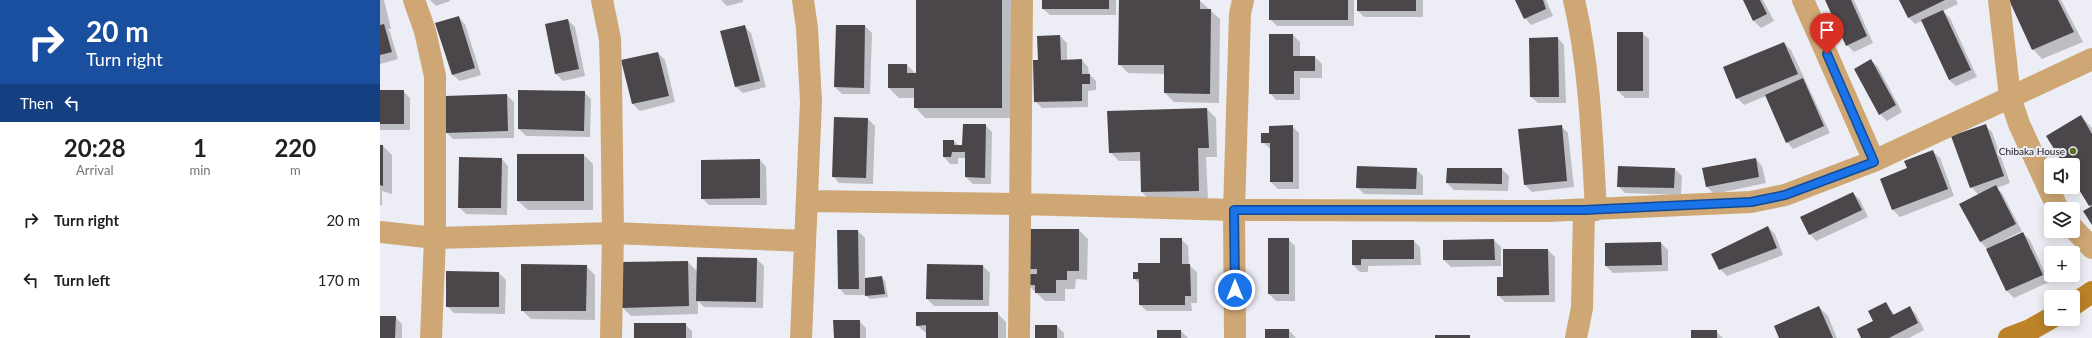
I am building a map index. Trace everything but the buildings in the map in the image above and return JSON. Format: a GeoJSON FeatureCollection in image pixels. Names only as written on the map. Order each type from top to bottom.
{"type":"FeatureCollection","features":[{"type":"Feature","properties":{"kind":"street"},"geometry":{"type":"LineString","coordinates":[[414,0],[425,31],[435,76],[435,238],[431,338]]}},
{"type":"Feature","properties":{"kind":"street"},"geometry":{"type":"LineString","coordinates":[[602,0],[610,46],[613,233],[611,338]]}},
{"type":"Feature","properties":{"kind":"street"},"geometry":{"type":"LineString","coordinates":[[801,338],[811,102],[807,28],[803,0]]}},
{"type":"Feature","properties":{"kind":"street"},"geometry":{"type":"LineString","coordinates":[[1019,338],[1022,0]]}},
{"type":"Feature","properties":{"kind":"street"},"geometry":{"type":"LineString","coordinates":[[1235,338],[1234,210],[1240,14],[1243,0]]}},
{"type":"Feature","properties":{"kind":"street"},"geometry":{"type":"LineString","coordinates":[[1574,0],[1580,25],[1586,74],[1590,210],[1582,308],[1576,338]]}},
{"type":"Feature","properties":{"kind":"street"},"geometry":{"type":"LineString","coordinates":[[1803,0],[1874,162]]}},
{"type":"Feature","properties":{"kind":"street"},"geometry":{"type":"LineString","coordinates":[[1999,0],[2010,97],[2019,124],[2055,202]]}},
{"type":"Feature","properties":{"kind":"street"},"geometry":{"type":"LineString","coordinates":[[808,201],[1021,204],[1234,210],[1590,210],[1751,202],[1785,195],[1874,162],[2092,58]]}},
{"type":"Feature","properties":{"kind":"street"},"geometry":{"type":"LineString","coordinates":[[380,232],[435,238],[613,233],[805,241]]}},
{"type":"Feature","properties":{"kind":"street"},"geometry":{"type":"LineString","coordinates":[[2080,235],[2092,248]]}},
{"type":"Feature","properties":{"kind":"street"},"geometry":{"type":"LineString","coordinates":[[2080,300],[2092,292]]}},
{"type":"Feature","properties":{"kind":"street"},"geometry":{"type":"LineString","coordinates":[[2009,338],[2030,330],[2044,322]]}},
{"type":"Feature","properties":{"kind":"place","name":"Chibaka House"},"geometry":{"type":"Point","coordinates":[2073,151]}},
{"type":"Feature","properties":{"kind":"route"},"geometry":{"type":"LineString","coordinates":[[1235,290],[1234,210],[1584,210],[1672,207],[1751,202],[1785,195],[1874,162],[1827,54]]}}]}
